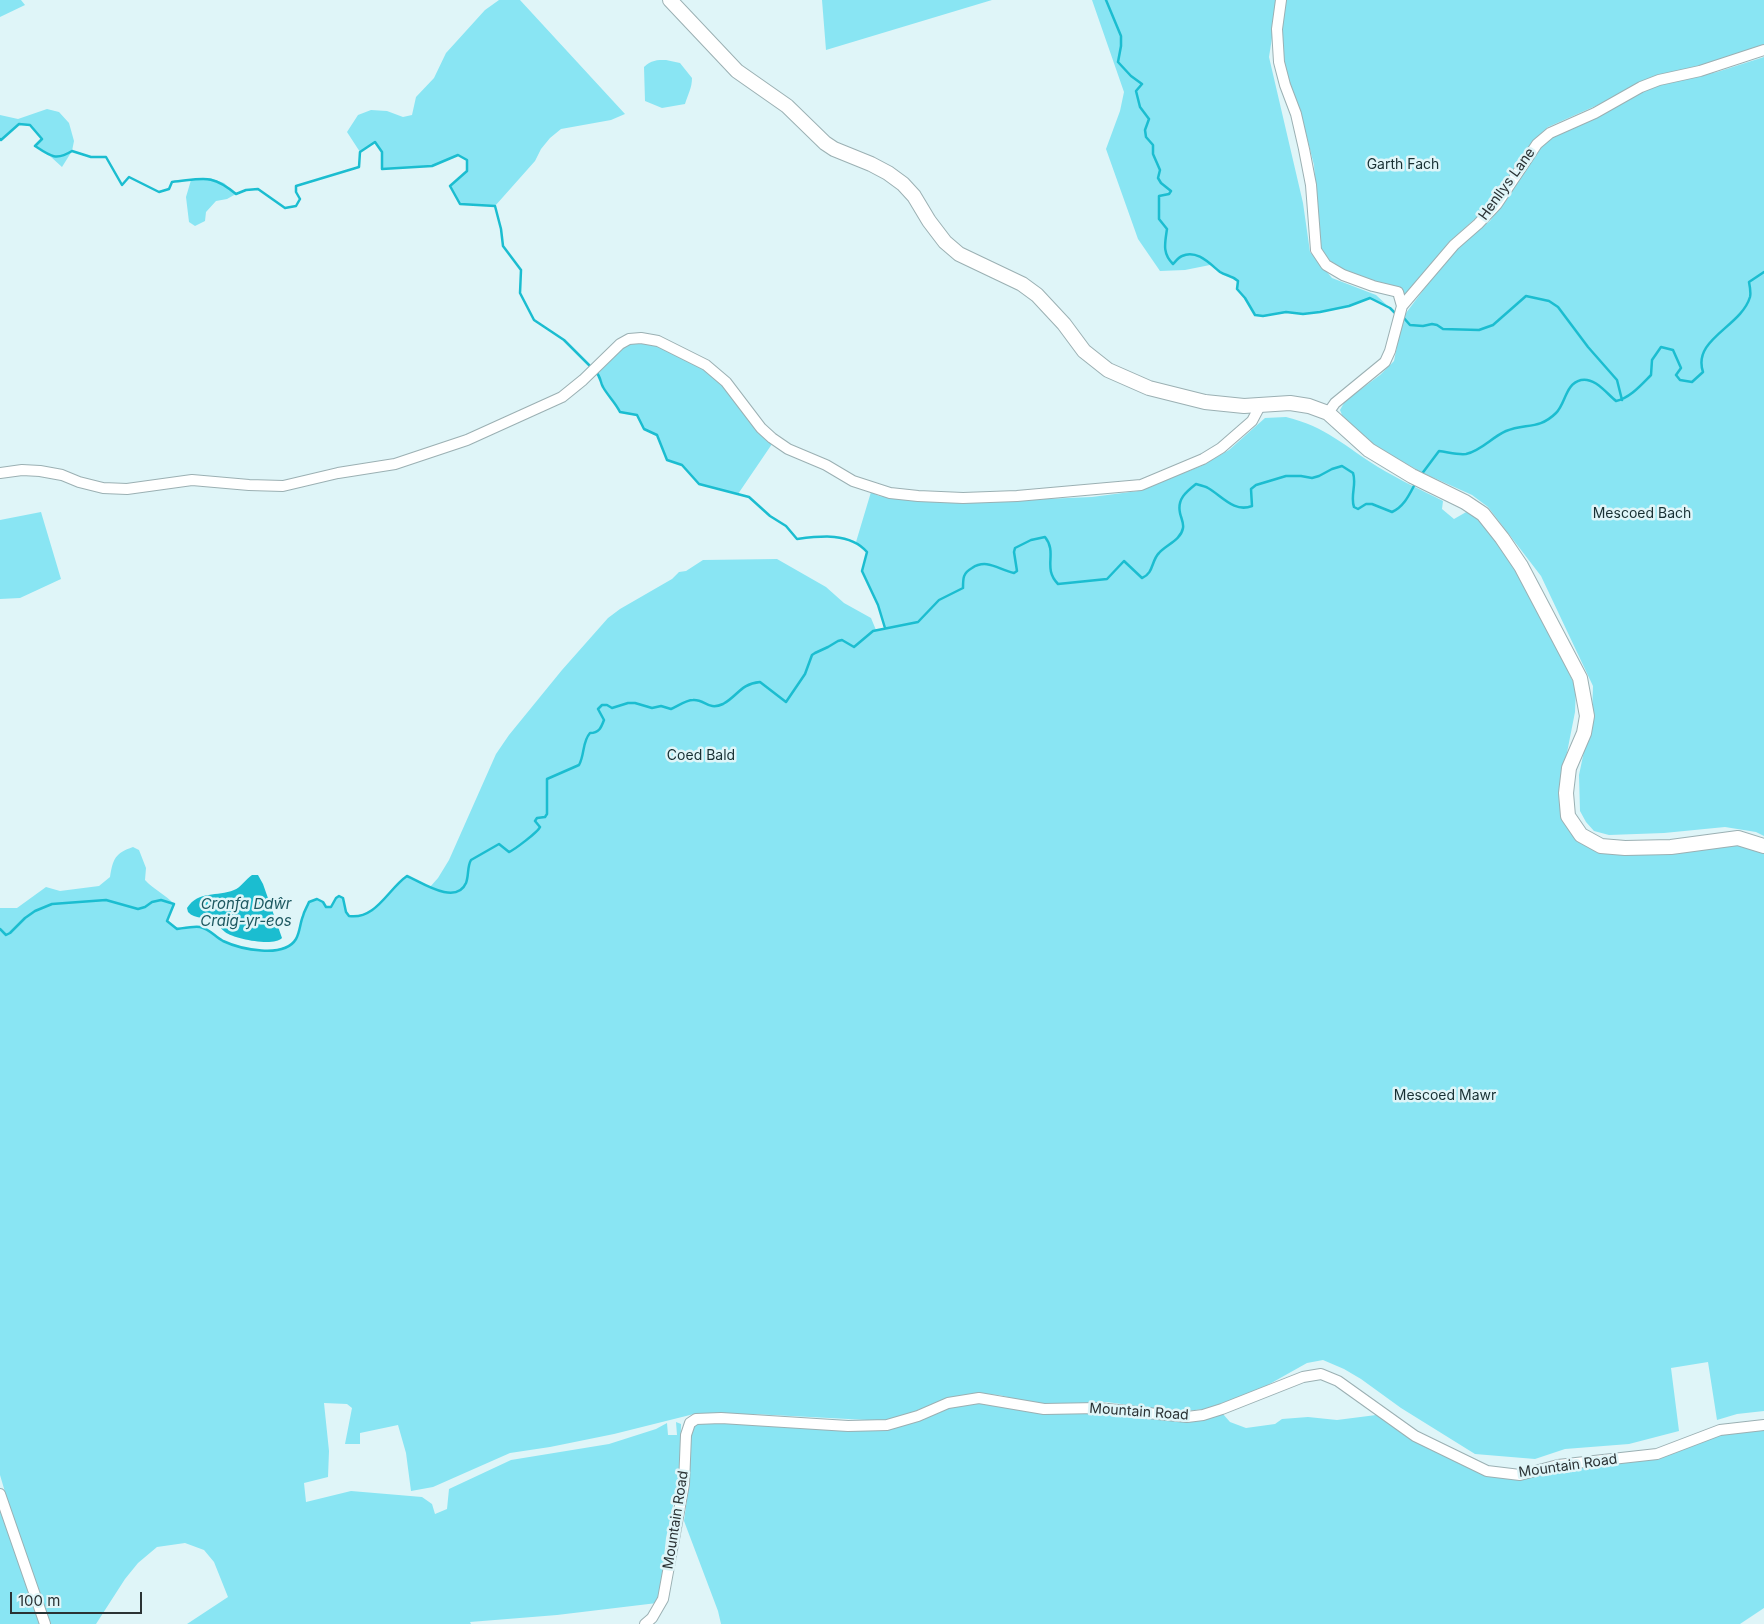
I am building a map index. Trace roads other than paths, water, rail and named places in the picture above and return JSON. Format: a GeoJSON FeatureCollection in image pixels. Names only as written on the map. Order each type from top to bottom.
{"type":"FeatureCollection","features":[{"type":"Feature","properties":{"kind":"street"},"geometry":{"type":"LineString","coordinates":[[670,0],[736,71],[787,106],[825,143],[834,149],[880,169],[903,184],[914,196],[929,221],[945,242],[960,254],[1022,284],[1037,295],[1093,359],[1122,377],[1149,388],[1205,402],[1244,406],[1290,403],[1309,406],[1328,414],[1369,450],[1465,502],[1483,514],[1521,566],[1580,678],[1587,716],[1584,733],[1569,768],[1566,793],[1568,816],[1582,835],[1601,846],[1625,848],[1672,847],[1738,838],[1764,846]]}},
{"type":"Feature","properties":{"kind":"street"},"geometry":{"type":"LineString","coordinates":[[1281,0],[1277,30],[1279,62],[1296,114],[1304,149],[1311,185],[1316,250],[1326,265],[1343,275],[1373,286],[1398,292],[1402,306]]}},
{"type":"Feature","properties":{"kind":"street","name":"Henllys Lane"},"geometry":{"type":"LineString","coordinates":[[1328,414],[1335,403],[1385,362],[1390,351],[1402,306],[1448,252],[1497,204],[1537,144],[1550,133],[1659,80],[1700,71],[1764,50]]}},
{"type":"Feature","properties":{"kind":"street"},"geometry":{"type":"LineString","coordinates":[[0,473],[22,470],[40,471],[62,475],[79,482],[103,488],[127,489],[192,480],[283,486],[338,473],[395,464],[467,440],[562,396],[583,380],[620,344],[629,339],[641,338],[658,341],[706,366],[726,382],[761,428],[788,448],[826,465],[853,481],[890,493],[918,496],[963,498],[1018,496],[1141,485],[1202,459],[1221,448],[1252,421],[1261,404]]}},
{"type":"Feature","properties":{"kind":"street","name":"Mountain Road"},"geometry":{"type":"LineString","coordinates":[[645,1624],[652,1618],[663,1599],[684,1484],[686,1435],[690,1423],[696,1419],[721,1418],[848,1426],[888,1425],[918,1416],[948,1403],[980,1398],[1044,1409],[1098,1408],[1188,1417],[1222,1409],[1303,1378],[1321,1374],[1338,1381],[1414,1436],[1487,1471],[1520,1475],[1558,1465],[1657,1454],[1720,1430],[1764,1425]]}},
{"type":"Feature","properties":{"kind":"street"},"geometry":{"type":"LineString","coordinates":[[0,1494],[45,1624]]}},
{"type":"Feature","properties":{"kind":"water","name":"Cronfa Ddŵr Craig-yr-eos"},"geometry":{"type":"Polygon","coordinates":[[[252,875],[258,875],[263,884],[282,938],[278,941],[254,941],[230,935],[210,920],[194,916],[188,912],[187,908],[197,899],[234,890],[252,875]]]}},
{"type":"Feature","properties":{"kind":"waterway"},"geometry":{"type":"LineString","coordinates":[[1106,0],[1121,36],[1118,62],[1131,76],[1142,84],[1136,91],[1140,107],[1149,119],[1145,130],[1146,137],[1153,145],[1153,154],[1160,170],[1158,178],[1171,191],[1169,194],[1159,196],[1159,219],[1167,229],[1166,252],[1173,264],[1188,254],[1203,258],[1220,272],[1238,281],[1237,289],[1255,315],[1263,316],[1286,312],[1303,314],[1320,312],[1349,306],[1370,298],[1390,308],[1397,315]]}},
{"type":"Feature","properties":{"kind":"waterway"},"geometry":{"type":"LineString","coordinates":[[0,139],[19,124],[30,125],[42,139],[35,146],[53,156],[62,156],[72,151],[91,157],[106,157],[122,185],[129,177],[159,192],[169,189],[172,182],[206,179],[220,183],[236,194],[246,190],[258,189],[285,208],[296,206],[300,199],[296,192],[296,186],[359,167],[360,152],[375,142],[382,152],[382,169],[432,166],[458,155],[467,160],[467,171],[450,186],[460,204],[495,206],[503,246],[521,270],[520,293],[534,320],[564,340],[592,368]]}},
{"type":"Feature","properties":{"kind":"waterway"},"geometry":{"type":"LineString","coordinates":[[1421,475],[1439,451],[1466,454],[1482,447],[1506,431],[1544,422],[1556,413],[1572,385],[1581,380],[1596,383],[1616,401],[1626,397],[1651,375],[1652,360],[1661,347],[1673,350],[1681,368],[1676,375],[1680,380],[1692,382],[1703,372],[1701,361],[1704,351],[1745,307],[1750,297],[1749,282],[1764,272]]}},
{"type":"Feature","properties":{"kind":"waterway"},"geometry":{"type":"LineString","coordinates":[[1403,317],[1410,325],[1423,326],[1432,324],[1443,329],[1479,330],[1493,325],[1526,296],[1549,301],[1558,307],[1588,347],[1617,380],[1622,400]]}},
{"type":"Feature","properties":{"kind":"waterway"},"geometry":{"type":"LineString","coordinates":[[596,372],[603,387],[620,412],[637,415],[644,429],[657,435],[667,460],[682,465],[699,484],[749,497],[770,516],[786,526],[797,539],[815,537],[843,538],[852,541],[867,552],[862,571],[878,605],[885,628]]}},
{"type":"Feature","properties":{"kind":"waterway"},"geometry":{"type":"LineString","coordinates":[[0,929],[6,935],[35,911],[52,904],[106,900],[138,909],[161,900],[174,904],[167,921],[177,929],[200,927],[207,929],[223,941],[240,947],[261,951],[282,949],[296,939],[309,902],[317,899],[323,902],[326,907],[331,907],[339,896],[343,898],[346,912],[349,916],[358,916],[374,909],[407,876],[429,887],[447,892],[455,892],[461,890],[466,883],[471,860],[499,844],[509,852],[526,841],[540,827],[535,821],[537,818],[545,817],[547,814],[547,779],[579,765],[587,737],[590,733],[598,731],[603,723],[604,720],[598,709],[602,705],[612,708],[635,703],[652,708],[661,706],[671,709],[690,700],[697,700],[710,706],[718,706],[728,701],[748,685],[760,682],[786,702],[805,674],[812,655],[815,653],[842,640],[854,647],[873,631],[918,622],[939,600],[963,588],[965,574],[977,565],[988,564],[1014,573],[1017,571],[1015,548],[1031,540],[1045,537],[1049,543],[1051,572],[1058,584],[1107,579],[1124,561],[1142,578],[1149,573],[1159,553],[1182,532],[1183,524],[1179,508],[1181,500],[1196,484],[1207,487],[1229,503],[1246,508],[1252,506],[1251,489],[1256,485],[1286,476],[1312,478],[1342,466],[1353,473],[1354,507],[1358,509],[1366,504],[1372,504],[1392,512],[1404,503],[1416,482]]}},
{"type":"Feature","properties":{"kind":"park label","name":"Garth Fach"},"geometry":{"type":"Point","coordinates":[1403,165]}},
{"type":"Feature","properties":{"kind":"park label","name":"Mescoed Bach"},"geometry":{"type":"Point","coordinates":[1642,514]}},
{"type":"Feature","properties":{"kind":"park label","name":"Coed Bald"},"geometry":{"type":"Point","coordinates":[701,756]}},
{"type":"Feature","properties":{"kind":"park label","name":"Mescoed Mawr"},"geometry":{"type":"Point","coordinates":[1445,1096]}}]}
